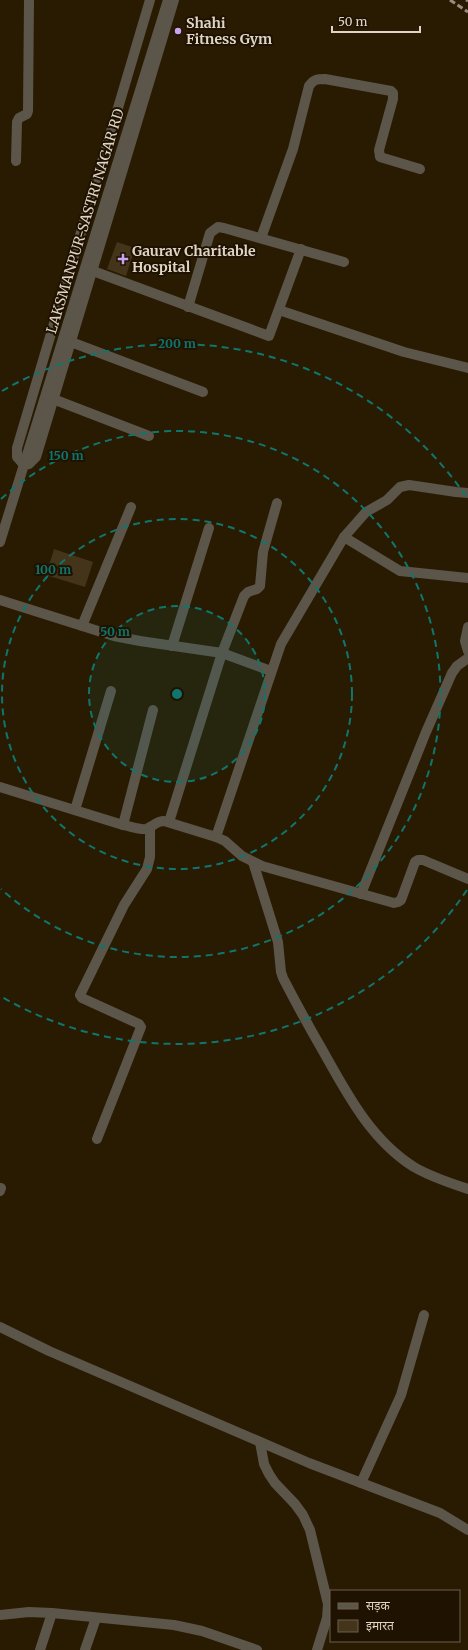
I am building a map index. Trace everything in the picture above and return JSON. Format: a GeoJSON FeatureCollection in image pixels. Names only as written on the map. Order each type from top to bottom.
{"type":"FeatureCollection","features":[{"type":"Feature","properties":{"kind":"street"},"geometry":{"type":"LineString","coordinates":[[16,161],[17,122],[19,118],[28,112],[29,0]]}},
{"type":"Feature","properties":{"kind":"street"},"geometry":{"type":"LineString","coordinates":[[150,0],[17,448],[17,457],[24,465],[30,464],[36,457],[174,0]]}},
{"type":"Feature","properties":{"kind":"street","name":"LAKSMANPUR-SASTRI NAGAR RD"},"geometry":{"type":"LineString","coordinates":[[0,542],[168,0]]}},
{"type":"Feature","properties":{"kind":"street"},"geometry":{"type":"LineString","coordinates":[[261,238],[290,158],[309,86],[313,80],[325,79],[391,91],[393,93],[393,99],[379,150],[379,155],[380,157],[420,169]]}},
{"type":"Feature","properties":{"kind":"street"},"geometry":{"type":"LineString","coordinates":[[188,307],[210,233],[214,229],[224,228],[344,262]]}},
{"type":"Feature","properties":{"kind":"street"},"geometry":{"type":"LineString","coordinates":[[93,271],[267,337],[271,334],[301,249]]}},
{"type":"Feature","properties":{"kind":"street"},"geometry":{"type":"LineString","coordinates":[[279,310],[390,348],[468,368]]}},
{"type":"Feature","properties":{"kind":"street"},"geometry":{"type":"LineString","coordinates":[[71,342],[203,392]]}},
{"type":"Feature","properties":{"kind":"street"},"geometry":{"type":"LineString","coordinates":[[54,399],[149,436]]}},
{"type":"Feature","properties":{"kind":"street"},"geometry":{"type":"LineString","coordinates":[[216,837],[271,671],[286,635],[344,537],[366,512],[387,500],[400,487],[404,486],[468,493]]}},
{"type":"Feature","properties":{"kind":"street"},"geometry":{"type":"LineString","coordinates":[[169,822],[222,652],[244,596],[248,592],[257,589],[260,586],[263,552],[277,502]]}},
{"type":"Feature","properties":{"kind":"street"},"geometry":{"type":"LineString","coordinates":[[82,626],[131,507]]}},
{"type":"Feature","properties":{"kind":"street"},"geometry":{"type":"LineString","coordinates":[[172,646],[209,528]]}},
{"type":"Feature","properties":{"kind":"street"},"geometry":{"type":"LineString","coordinates":[[344,537],[400,571],[468,578]]}},
{"type":"Feature","properties":{"kind":"street"},"geometry":{"type":"LineString","coordinates":[[0,600],[114,636],[172,646],[222,652],[271,671]]}},
{"type":"Feature","properties":{"kind":"street"},"geometry":{"type":"LineString","coordinates":[[468,627],[465,641],[468,651]]}},
{"type":"Feature","properties":{"kind":"street"},"geometry":{"type":"LineString","coordinates":[[361,894],[426,732],[452,673],[457,666],[468,658]]}},
{"type":"Feature","properties":{"kind":"street"},"geometry":{"type":"LineString","coordinates":[[75,810],[111,691]]}},
{"type":"Feature","properties":{"kind":"street"},"geometry":{"type":"LineString","coordinates":[[123,825],[153,710]]}},
{"type":"Feature","properties":{"kind":"street"},"geometry":{"type":"LineString","coordinates":[[0,787],[123,825],[141,829],[150,827],[159,821],[169,822],[216,837],[253,862],[394,903],[401,900],[415,862],[418,860],[424,860],[468,879]]}},
{"type":"Feature","properties":{"kind":"street"},"geometry":{"type":"LineString","coordinates":[[97,1139],[141,1027],[139,1024],[82,998],[80,995],[124,905],[147,869],[150,857],[150,827]]}},
{"type":"Feature","properties":{"kind":"street"},"geometry":{"type":"LineString","coordinates":[[253,862],[278,942],[283,978],[346,1093],[359,1113],[386,1144],[400,1157],[425,1172],[468,1190]]}},
{"type":"Feature","properties":{"kind":"street"},"geometry":{"type":"LineString","coordinates":[[361,1483],[401,1396],[424,1315]]}},
{"type":"Feature","properties":{"kind":"street"},"geometry":{"type":"LineString","coordinates":[[0,1328],[49,1351],[260,1442],[440,1514],[468,1530]]}},
{"type":"Feature","properties":{"kind":"street"},"geometry":{"type":"LineString","coordinates":[[260,1442],[264,1464],[269,1474],[274,1482],[295,1504],[303,1515],[310,1530],[328,1604],[327,1618],[317,1650]]}},
{"type":"Feature","properties":{"kind":"street"},"geometry":{"type":"LineString","coordinates":[[0,1614],[29,1612],[52,1613],[181,1626],[202,1631],[257,1650]]}},
{"type":"Feature","properties":{"kind":"street"},"geometry":{"type":"LineString","coordinates":[[40,1650],[52,1613]]}},
{"type":"Feature","properties":{"kind":"street"},"geometry":{"type":"LineString","coordinates":[[85,1650],[96,1618]]}},
{"type":"Feature","properties":{"kind":"building"},"geometry":{"type":"Polygon","coordinates":[[[117,242],[135,248],[126,276],[107,269],[117,242]]]}},
{"type":"Feature","properties":{"kind":"building"},"geometry":{"type":"Polygon","coordinates":[[[54,549],[93,562],[85,587],[46,575],[54,549]]]}},
{"type":"Feature","properties":{"kind":"railway"},"geometry":{"type":"LineString","coordinates":[[450,0],[468,12]]}},
{"type":"Feature","properties":{"kind":"place","name":"Shahi Fitness Gym"},"geometry":{"type":"Point","coordinates":[178,31]}},
{"type":"Feature","properties":{"kind":"place","name":"Gaurav Charitable Hospital"},"geometry":{"type":"Point","coordinates":[123,259]}}]}
